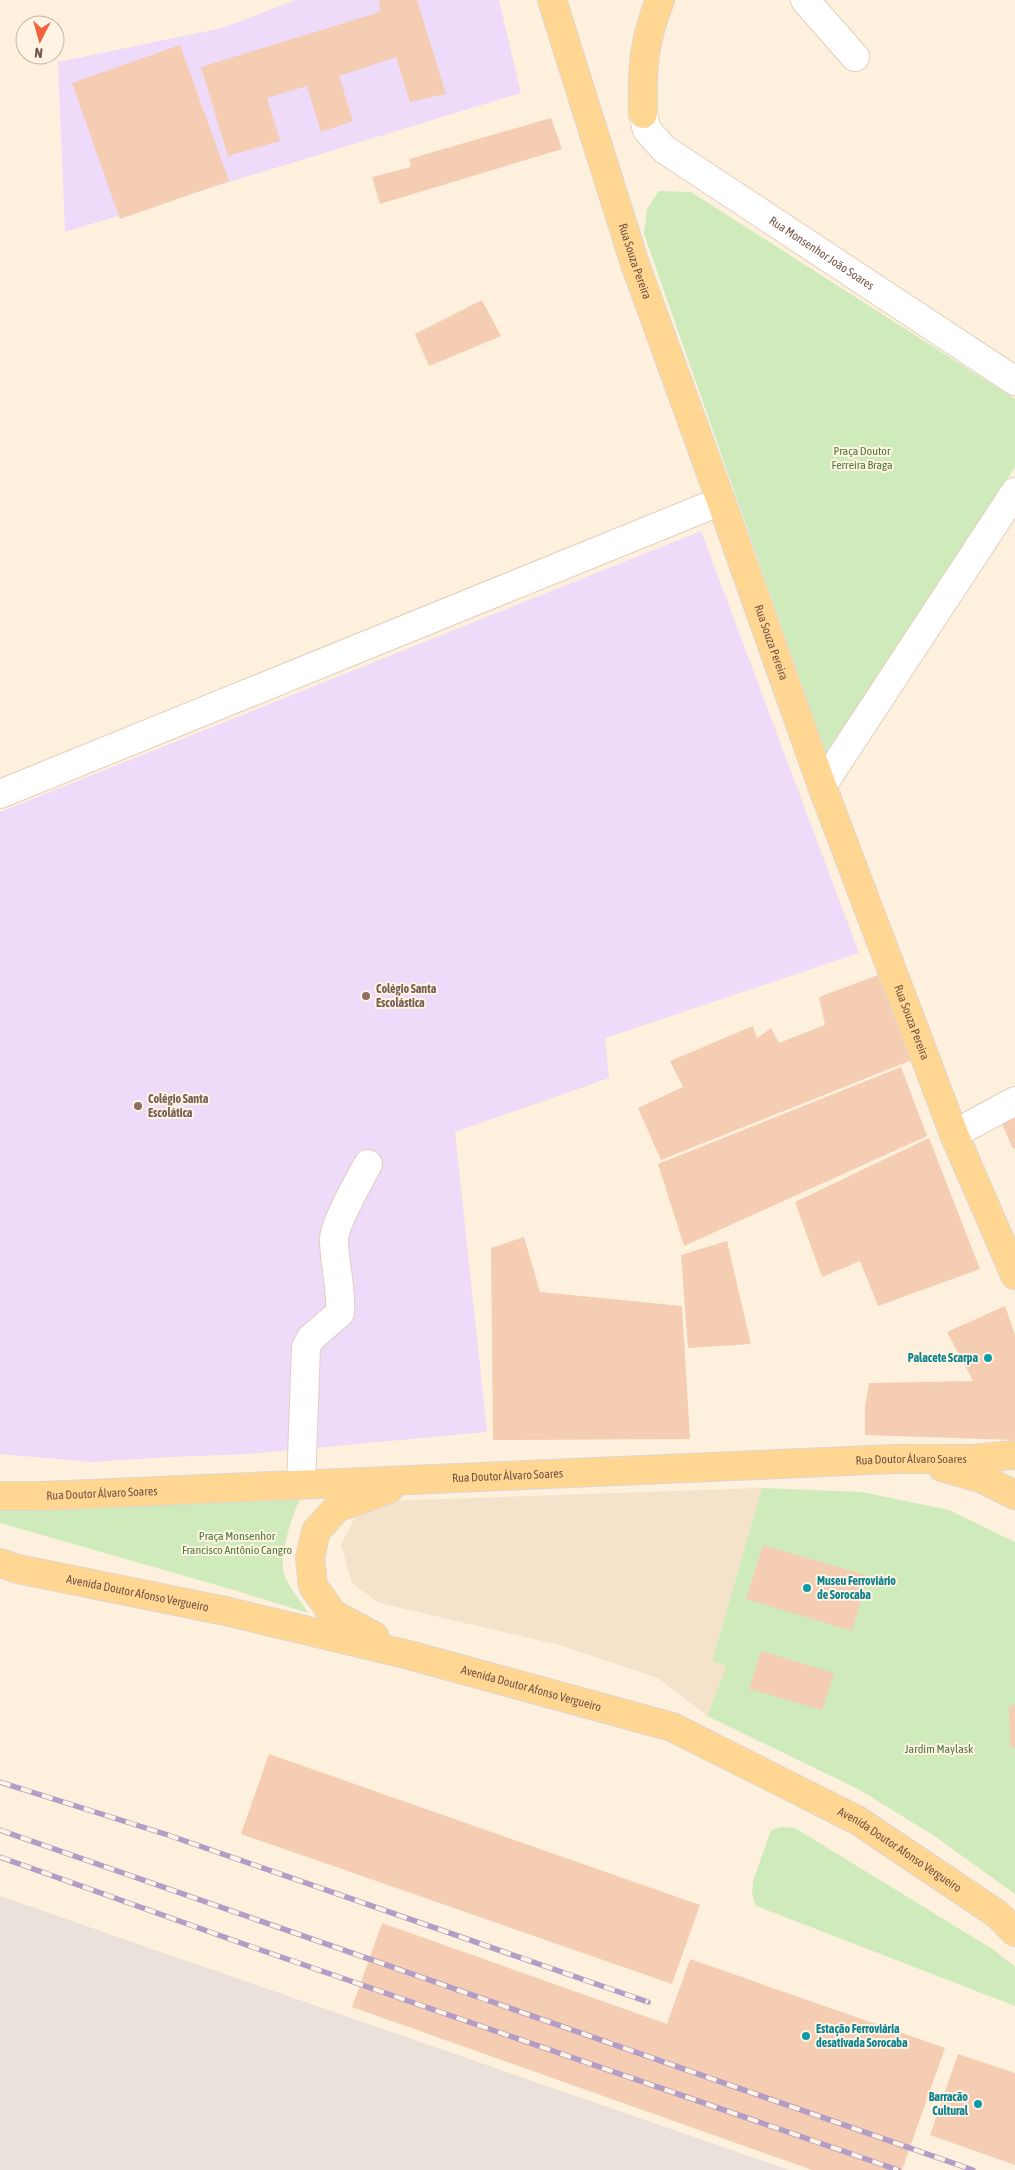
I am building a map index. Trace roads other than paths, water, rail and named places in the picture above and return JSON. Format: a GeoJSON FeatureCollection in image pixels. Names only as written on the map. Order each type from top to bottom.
{"type":"FeatureCollection","features":[{"type":"Feature","properties":{"kind":"main road","name":"Rua Souza Pereira"},"geometry":{"type":"LineString","coordinates":[[552,0],[635,264],[722,500],[822,786],[954,1134],[1015,1276]]}},
{"type":"Feature","properties":{"kind":"main road"},"geometry":{"type":"LineString","coordinates":[[643,114],[644,53],[650,25],[660,0]]}},
{"type":"Feature","properties":{"kind":"main road","name":"Rua Doutor Álvaro Soares"},"geometry":{"type":"LineString","coordinates":[[0,1496],[54,1496],[894,1459],[971,1459],[1015,1455]]}},
{"type":"Feature","properties":{"kind":"main road"},"geometry":{"type":"LineString","coordinates":[[894,1459],[958,1471],[983,1479],[1015,1495]]}},
{"type":"Feature","properties":{"kind":"main road"},"geometry":{"type":"LineString","coordinates":[[409,1654],[333,1614],[313,1586],[310,1558],[316,1532],[337,1508],[415,1479]]}},
{"type":"Feature","properties":{"kind":"main road","name":"Avenida Doutor Afonso Vergueiro"},"geometry":{"type":"LineString","coordinates":[[0,1563],[18,1569],[225,1611],[409,1654],[672,1727],[856,1820],[1009,1924]]}},
{"type":"Feature","properties":{"kind":"street"},"geometry":{"type":"LineString","coordinates":[[805,0],[855,57]]}},
{"type":"Feature","properties":{"kind":"street","name":"Rua Monsenhor João Soares"},"geometry":{"type":"LineString","coordinates":[[643,114],[647,130],[664,149],[1015,380]]}},
{"type":"Feature","properties":{"kind":"street"},"geometry":{"type":"LineString","coordinates":[[822,786],[1015,492]]}},
{"type":"Feature","properties":{"kind":"street"},"geometry":{"type":"LineString","coordinates":[[0,794],[722,500]]}},
{"type":"Feature","properties":{"kind":"street"},"geometry":{"type":"LineString","coordinates":[[954,1134],[1015,1101]]}},
{"type":"Feature","properties":{"kind":"street"},"geometry":{"type":"LineString","coordinates":[[301,1485],[306,1347],[311,1338],[340,1314],[341,1301],[334,1238],[368,1164]]}},
{"type":"Feature","properties":{"kind":"railway"},"geometry":{"type":"LineString","coordinates":[[0,1782],[168,1835],[648,2002]]}},
{"type":"Feature","properties":{"kind":"railway"},"geometry":{"type":"LineString","coordinates":[[0,1830],[973,2170]]}},
{"type":"Feature","properties":{"kind":"railway"},"geometry":{"type":"LineString","coordinates":[[0,1857],[255,1948],[898,2170]]}},
{"type":"Feature","properties":{"kind":"place","name":"Colégio Santa Escolástica"},"geometry":{"type":"Point","coordinates":[366,996]}},
{"type":"Feature","properties":{"kind":"place","name":"Colégio Santa Escolática"},"geometry":{"type":"Point","coordinates":[138,1106]}},
{"type":"Feature","properties":{"kind":"place","name":"Palacete Scarpa"},"geometry":{"type":"Point","coordinates":[988,1358]}},
{"type":"Feature","properties":{"kind":"place","name":"Museu Ferroviário de Sorocaba"},"geometry":{"type":"Point","coordinates":[807,1588]}},
{"type":"Feature","properties":{"kind":"place","name":"Estação Ferroviária desativada Sorocaba"},"geometry":{"type":"Point","coordinates":[806,2036]}},
{"type":"Feature","properties":{"kind":"place","name":"Barracão Cultural"},"geometry":{"type":"Point","coordinates":[978,2104]}},
{"type":"Feature","properties":{"kind":"park label","name":"Praça Doutor Ferreira Braga"},"geometry":{"type":"Point","coordinates":[862,458]}},
{"type":"Feature","properties":{"kind":"park label","name":"Praça Monsenhor Francisco Antônio Cangro"},"geometry":{"type":"Point","coordinates":[237,1543]}},
{"type":"Feature","properties":{"kind":"park label","name":"Jardim Maylask"},"geometry":{"type":"Point","coordinates":[939,1749]}}]}
